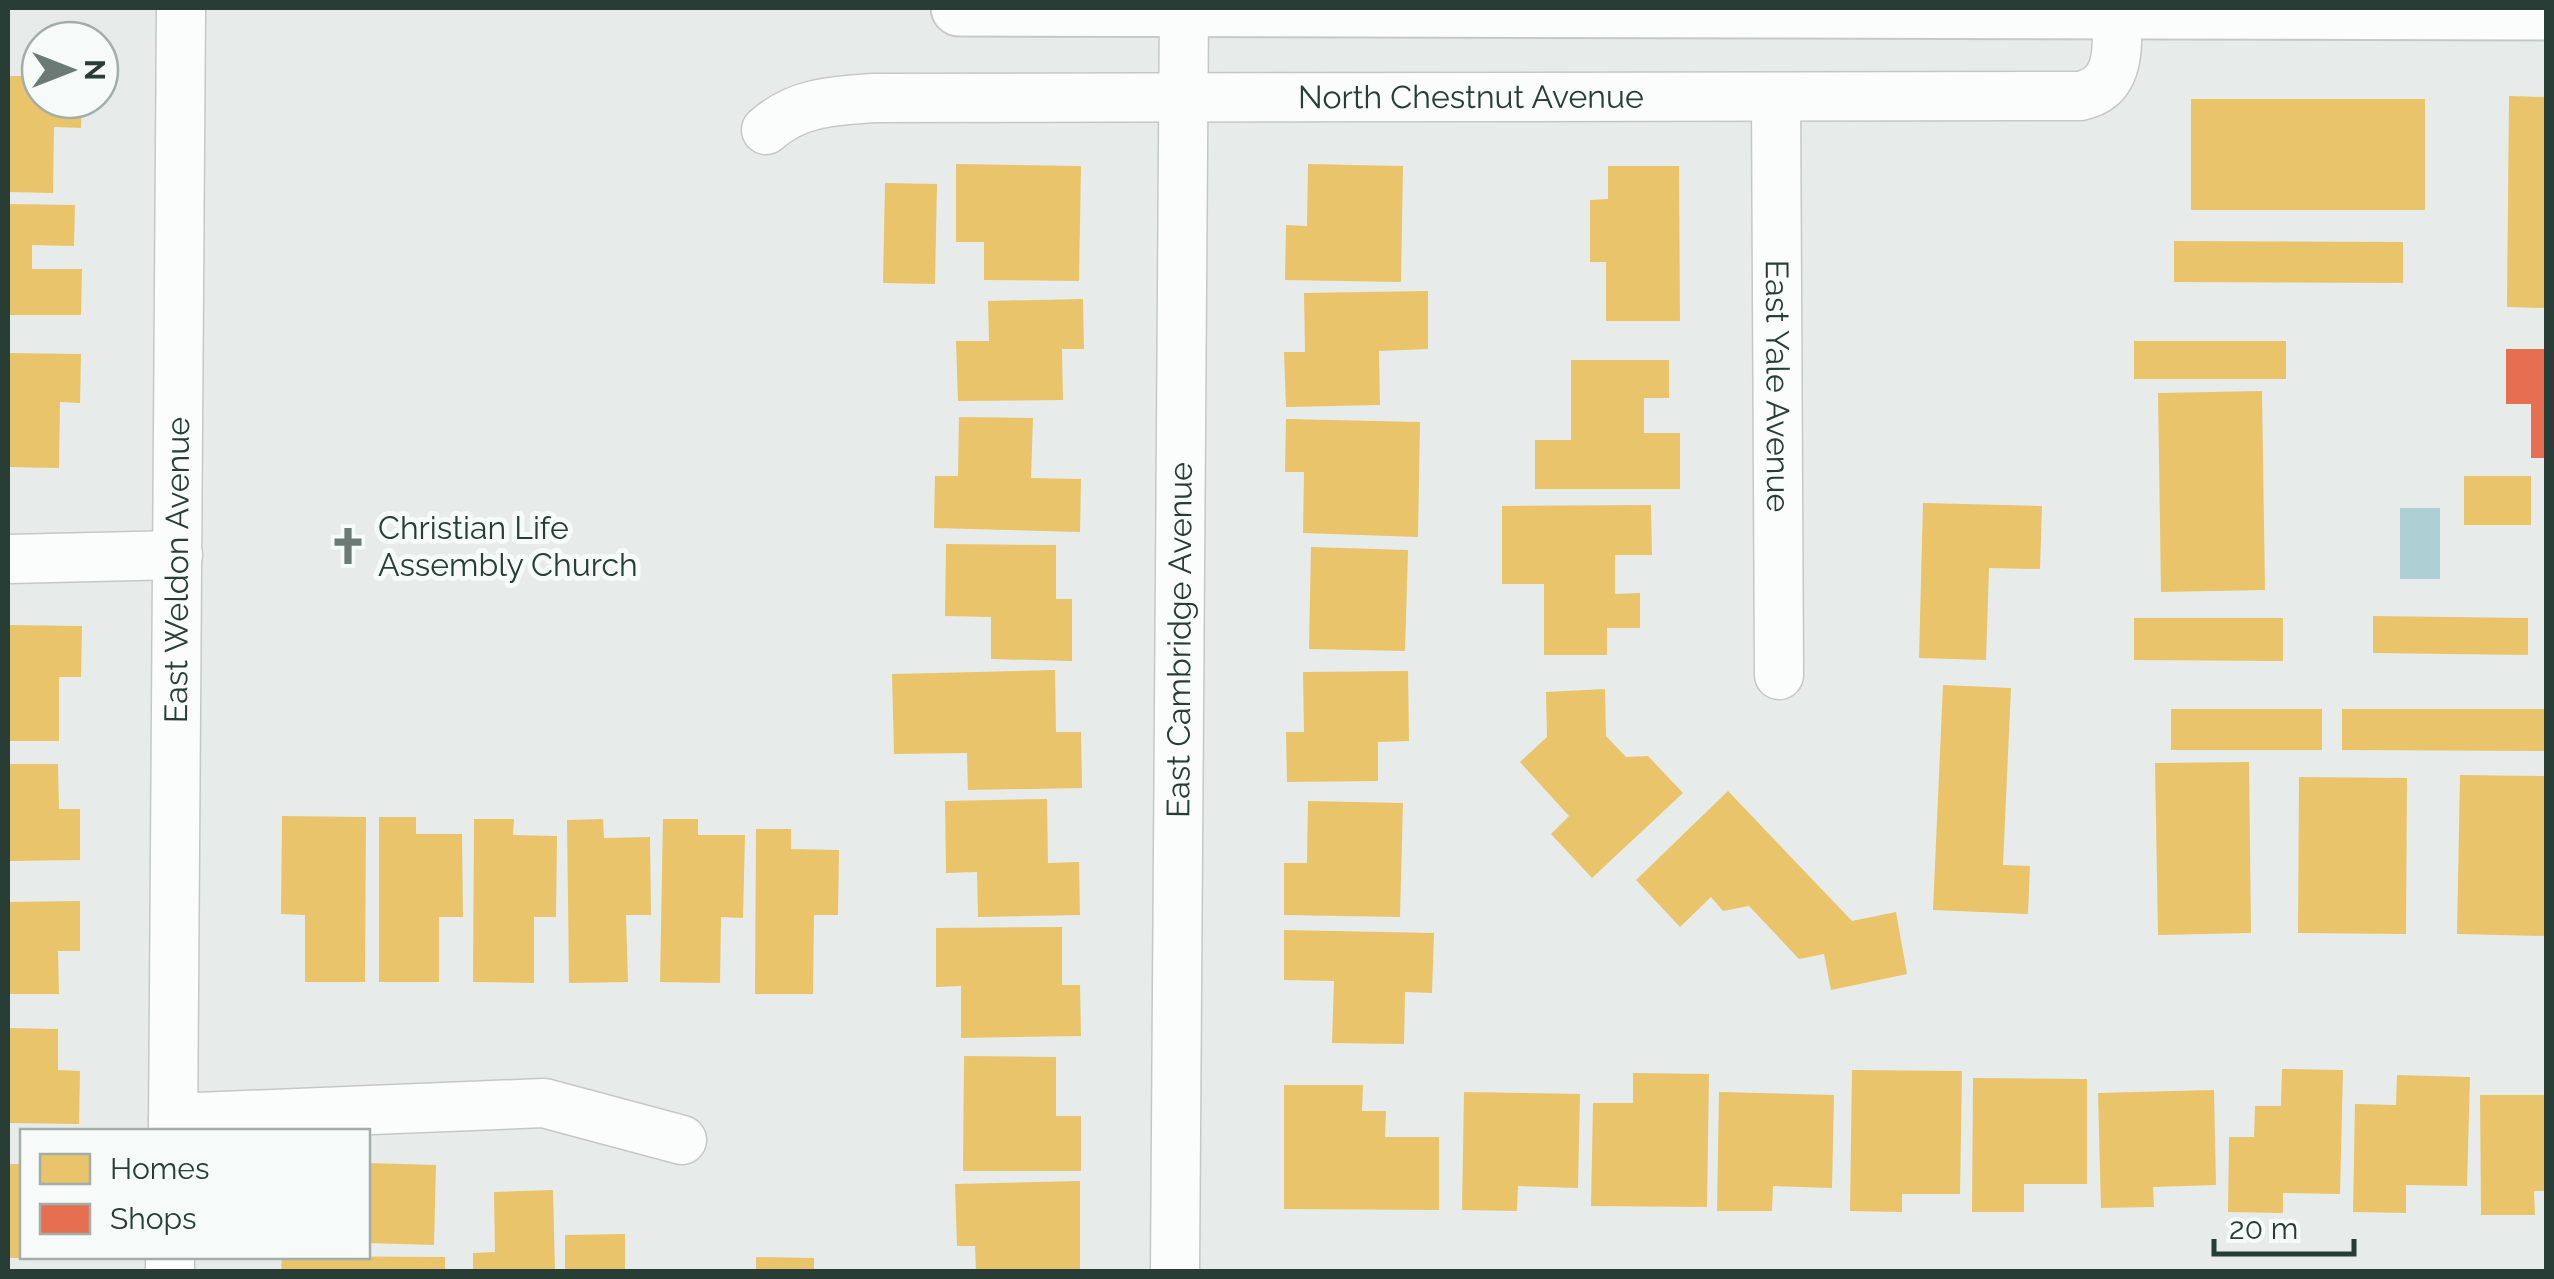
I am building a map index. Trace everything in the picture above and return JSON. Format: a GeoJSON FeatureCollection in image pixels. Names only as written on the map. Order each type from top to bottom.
{"type":"FeatureCollection","features":[{"type":"Feature","properties":{"kind":"main road"},"geometry":{"type":"LineString","coordinates":[[959,8],[2546,12]]}},
{"type":"Feature","properties":{"kind":"street","name":"East Weldon Avenue"},"geometry":{"type":"LineString","coordinates":[[173,1125],[180,8]]}},
{"type":"Feature","properties":{"kind":"street","name":"East Cambridge Avenue"},"geometry":{"type":"LineString","coordinates":[[1174,1272],[1184,8]]}},
{"type":"Feature","properties":{"kind":"street","name":"North Chestnut Avenue"},"geometry":{"type":"LineString","coordinates":[[766,130],[785,113],[838,100],[1184,95],[2086,95],[2110,79],[2117,54],[2117,11]]}},
{"type":"Feature","properties":{"kind":"street","name":"East Yale Avenue"},"geometry":{"type":"LineString","coordinates":[[1776,98],[1779,676]]}},
{"type":"Feature","properties":{"kind":"street"},"geometry":{"type":"LineString","coordinates":[[8,559],[178,554]]}},
{"type":"Feature","properties":{"kind":"street"},"geometry":{"type":"LineString","coordinates":[[173,1125],[544,1103],[682,1140]]}},
{"type":"Feature","properties":{"kind":"water"},"geometry":{"type":"Polygon","coordinates":[[[2400,508],[2440,508],[2440,579],[2400,579],[2400,508]]]}},
{"type":"Feature","properties":{"kind":"building: Homes"},"geometry":{"type":"Polygon","coordinates":[[[8,76],[20,76],[20,120],[81,120],[81,128],[54,127],[53,193],[8,192],[8,76]]]}},
{"type":"Feature","properties":{"kind":"building: Homes"},"geometry":{"type":"Polygon","coordinates":[[[2509,96],[2546,97],[2546,308],[2507,307],[2509,96]]]}},
{"type":"Feature","properties":{"kind":"building: Homes"},"geometry":{"type":"Polygon","coordinates":[[[2191,99],[2425,99],[2425,210],[2191,210],[2191,99]]]}},
{"type":"Feature","properties":{"kind":"building: Homes"},"geometry":{"type":"Polygon","coordinates":[[[956,164],[1081,166],[1079,281],[984,280],[984,242],[956,242],[956,164]]]}},
{"type":"Feature","properties":{"kind":"building: Homes"},"geometry":{"type":"Polygon","coordinates":[[[1308,164],[1403,166],[1401,282],[1285,280],[1286,225],[1307,226],[1308,164]]]}},
{"type":"Feature","properties":{"kind":"building: Homes"},"geometry":{"type":"Polygon","coordinates":[[[1608,166],[1679,166],[1680,321],[1606,321],[1606,262],[1590,262],[1590,200],[1608,199],[1608,166]]]}},
{"type":"Feature","properties":{"kind":"building: Homes"},"geometry":{"type":"Polygon","coordinates":[[[885,183],[937,184],[935,284],[883,283],[885,183]]]}},
{"type":"Feature","properties":{"kind":"building: Homes"},"geometry":{"type":"Polygon","coordinates":[[[8,204],[75,205],[74,246],[32,245],[32,269],[82,269],[81,315],[8,315],[8,204]]]}},
{"type":"Feature","properties":{"kind":"building: Homes"},"geometry":{"type":"Polygon","coordinates":[[[2174,241],[2403,242],[2403,283],[2174,282],[2174,241]]]}},
{"type":"Feature","properties":{"kind":"building: Homes"},"geometry":{"type":"Polygon","coordinates":[[[1428,291],[1428,349],[1379,351],[1380,405],[1286,407],[1284,352],[1305,352],[1304,293],[1428,291]]]}},
{"type":"Feature","properties":{"kind":"building: Homes"},"geometry":{"type":"Polygon","coordinates":[[[1083,299],[1084,349],[1062,349],[1063,400],[958,401],[956,341],[989,341],[988,301],[1083,299]]]}},
{"type":"Feature","properties":{"kind":"building: Homes"},"geometry":{"type":"Polygon","coordinates":[[[2134,341],[2286,341],[2286,379],[2134,379],[2134,341]]]}},
{"type":"Feature","properties":{"kind":"building: Homes"},"geometry":{"type":"Polygon","coordinates":[[[8,353],[81,354],[80,403],[60,402],[59,468],[8,467],[8,353]]]}},
{"type":"Feature","properties":{"kind":"building: Homes"},"geometry":{"type":"Polygon","coordinates":[[[1571,360],[1669,360],[1669,398],[1644,398],[1644,433],[1680,433],[1680,489],[1535,489],[1535,440],[1571,440],[1571,360]]]}},
{"type":"Feature","properties":{"kind":"building: Homes"},"geometry":{"type":"Polygon","coordinates":[[[2262,391],[2265,590],[2161,592],[2158,393],[2262,391]]]}},
{"type":"Feature","properties":{"kind":"building: Homes"},"geometry":{"type":"Polygon","coordinates":[[[959,417],[1033,418],[1031,478],[1081,479],[1080,532],[934,528],[935,476],[958,476],[959,417]]]}},
{"type":"Feature","properties":{"kind":"building: Homes"},"geometry":{"type":"Polygon","coordinates":[[[1286,419],[1420,422],[1418,537],[1303,533],[1304,472],[1285,472],[1286,419]]]}},
{"type":"Feature","properties":{"kind":"building: Homes"},"geometry":{"type":"Polygon","coordinates":[[[2464,476],[2531,476],[2531,525],[2464,525],[2464,476]]]}},
{"type":"Feature","properties":{"kind":"building: Homes"},"geometry":{"type":"Polygon","coordinates":[[[1923,503],[2042,506],[2040,569],[1989,568],[1986,660],[1919,658],[1923,503]]]}},
{"type":"Feature","properties":{"kind":"building: Homes"},"geometry":{"type":"Polygon","coordinates":[[[1651,505],[1652,555],[1615,555],[1615,594],[1640,593],[1640,628],[1607,628],[1607,655],[1544,655],[1544,584],[1502,584],[1502,506],[1651,505]]]}},
{"type":"Feature","properties":{"kind":"building: Homes"},"geometry":{"type":"Polygon","coordinates":[[[946,544],[1056,545],[1056,599],[1072,599],[1072,661],[991,659],[991,617],[945,616],[946,544]]]}},
{"type":"Feature","properties":{"kind":"building: Homes"},"geometry":{"type":"Polygon","coordinates":[[[1311,547],[1408,550],[1405,651],[1309,649],[1311,547]]]}},
{"type":"Feature","properties":{"kind":"building: Homes"},"geometry":{"type":"Polygon","coordinates":[[[2373,616],[2528,618],[2528,655],[2373,653],[2373,616]]]}},
{"type":"Feature","properties":{"kind":"building: Homes"},"geometry":{"type":"Polygon","coordinates":[[[2134,618],[2283,618],[2283,661],[2134,660],[2134,618]]]}},
{"type":"Feature","properties":{"kind":"building: Homes"},"geometry":{"type":"Polygon","coordinates":[[[8,625],[82,626],[81,677],[59,677],[59,741],[8,741],[8,625]]]}},
{"type":"Feature","properties":{"kind":"building: Homes"},"geometry":{"type":"Polygon","coordinates":[[[1055,670],[1056,732],[1081,732],[1082,788],[968,790],[967,753],[894,754],[892,674],[1055,670]]]}},
{"type":"Feature","properties":{"kind":"building: Homes"},"geometry":{"type":"Polygon","coordinates":[[[1408,671],[1409,741],[1378,742],[1378,781],[1287,782],[1286,732],[1304,732],[1303,672],[1408,671]]]}},
{"type":"Feature","properties":{"kind":"building: Homes"},"geometry":{"type":"Polygon","coordinates":[[[1943,685],[2011,688],[2003,865],[2030,866],[2028,914],[1933,910],[1943,685]]]}},
{"type":"Feature","properties":{"kind":"building: Homes"},"geometry":{"type":"Polygon","coordinates":[[[1605,689],[1606,736],[1626,757],[1648,756],[1683,793],[1592,878],[1551,834],[1569,816],[1520,762],[1547,737],[1546,692],[1605,689]]]}},
{"type":"Feature","properties":{"kind":"building: Homes"},"geometry":{"type":"Polygon","coordinates":[[[2171,709],[2322,709],[2322,750],[2171,750],[2171,709]]]}},
{"type":"Feature","properties":{"kind":"building: Homes"},"geometry":{"type":"Polygon","coordinates":[[[2342,709],[2546,709],[2546,751],[2342,750],[2342,709]]]}},
{"type":"Feature","properties":{"kind":"building: Homes"},"geometry":{"type":"Polygon","coordinates":[[[2249,762],[2251,933],[2158,935],[2155,763],[2249,762]]]}},
{"type":"Feature","properties":{"kind":"building: Homes"},"geometry":{"type":"Polygon","coordinates":[[[8,764],[58,764],[59,809],[80,809],[80,860],[8,861],[8,764]]]}},
{"type":"Feature","properties":{"kind":"building: Homes"},"geometry":{"type":"Polygon","coordinates":[[[2460,775],[2546,776],[2546,936],[2457,934],[2460,775]]]}},
{"type":"Feature","properties":{"kind":"building: Homes"},"geometry":{"type":"Polygon","coordinates":[[[2299,777],[2407,778],[2406,934],[2298,933],[2299,777]]]}},
{"type":"Feature","properties":{"kind":"building: Homes"},"geometry":{"type":"Polygon","coordinates":[[[1728,791],[1852,921],[1896,912],[1907,974],[1831,990],[1824,954],[1799,959],[1749,906],[1723,911],[1711,897],[1680,927],[1636,880],[1728,791]]]}},
{"type":"Feature","properties":{"kind":"building: Homes"},"geometry":{"type":"Polygon","coordinates":[[[1047,799],[1048,863],[1079,862],[1080,915],[978,917],[977,872],[946,873],[945,801],[1047,799]]]}},
{"type":"Feature","properties":{"kind":"building: Homes"},"geometry":{"type":"Polygon","coordinates":[[[1308,801],[1403,803],[1400,917],[1284,915],[1284,863],[1307,863],[1308,801]]]}},
{"type":"Feature","properties":{"kind":"building: Homes"},"geometry":{"type":"Polygon","coordinates":[[[282,816],[366,817],[365,982],[305,982],[305,915],[281,914],[282,816]]]}},
{"type":"Feature","properties":{"kind":"building: Homes"},"geometry":{"type":"Polygon","coordinates":[[[379,817],[416,817],[416,834],[462,834],[463,917],[439,917],[439,982],[379,982],[379,817]]]}},
{"type":"Feature","properties":{"kind":"building: Homes"},"geometry":{"type":"Polygon","coordinates":[[[474,819],[514,819],[513,835],[557,836],[556,917],[534,917],[534,983],[473,982],[474,819]]]}},
{"type":"Feature","properties":{"kind":"building: Homes"},"geometry":{"type":"Polygon","coordinates":[[[603,819],[604,838],[650,837],[651,915],[626,915],[628,982],[569,983],[567,820],[603,819]]]}},
{"type":"Feature","properties":{"kind":"building: Homes"},"geometry":{"type":"Polygon","coordinates":[[[663,819],[698,819],[698,835],[745,835],[743,918],[721,917],[720,983],[660,982],[663,819]]]}},
{"type":"Feature","properties":{"kind":"building: Homes"},"geometry":{"type":"Polygon","coordinates":[[[756,829],[791,829],[791,849],[839,850],[838,915],[814,915],[813,994],[755,994],[756,829]]]}},
{"type":"Feature","properties":{"kind":"building: Homes"},"geometry":{"type":"Polygon","coordinates":[[[80,901],[80,951],[58,951],[59,994],[8,994],[8,902],[80,901]]]}},
{"type":"Feature","properties":{"kind":"building: Homes"},"geometry":{"type":"Polygon","coordinates":[[[1062,927],[1062,985],[1080,985],[1081,1036],[961,1038],[961,986],[936,987],[936,928],[1062,927]]]}},
{"type":"Feature","properties":{"kind":"building: Homes"},"geometry":{"type":"Polygon","coordinates":[[[1284,930],[1434,933],[1432,993],[1405,992],[1404,1044],[1332,1043],[1334,981],[1284,980],[1284,930]]]}},
{"type":"Feature","properties":{"kind":"building: Homes"},"geometry":{"type":"Polygon","coordinates":[[[8,1028],[58,1029],[58,1070],[80,1071],[79,1124],[8,1123],[8,1028]]]}},
{"type":"Feature","properties":{"kind":"building: Homes"},"geometry":{"type":"Polygon","coordinates":[[[964,1056],[1056,1057],[1056,1116],[1081,1116],[1081,1171],[963,1171],[964,1056]]]}},
{"type":"Feature","properties":{"kind":"building: Homes"},"geometry":{"type":"Polygon","coordinates":[[[2282,1069],[2343,1070],[2340,1194],[2283,1193],[2283,1213],[2228,1212],[2229,1137],[2254,1137],[2255,1106],[2281,1106],[2282,1069]]]}},
{"type":"Feature","properties":{"kind":"building: Homes"},"geometry":{"type":"Polygon","coordinates":[[[1852,1070],[1962,1071],[1960,1194],[1902,1194],[1902,1212],[1850,1211],[1852,1070]]]}},
{"type":"Feature","properties":{"kind":"building: Homes"},"geometry":{"type":"Polygon","coordinates":[[[1633,1073],[1709,1074],[1707,1207],[1591,1206],[1593,1103],[1633,1103],[1633,1073]]]}},
{"type":"Feature","properties":{"kind":"building: Homes"},"geometry":{"type":"Polygon","coordinates":[[[2397,1075],[2470,1077],[2467,1186],[2406,1185],[2406,1213],[2353,1212],[2355,1104],[2396,1105],[2397,1075]]]}},
{"type":"Feature","properties":{"kind":"building: Homes"},"geometry":{"type":"Polygon","coordinates":[[[1973,1078],[2087,1079],[2087,1184],[2024,1184],[2024,1212],[1972,1212],[1973,1078]]]}},
{"type":"Feature","properties":{"kind":"building: Homes"},"geometry":{"type":"Polygon","coordinates":[[[1284,1085],[1363,1085],[1362,1111],[1386,1111],[1385,1137],[1439,1137],[1439,1210],[1284,1209],[1284,1085]]]}},
{"type":"Feature","properties":{"kind":"building: Homes"},"geometry":{"type":"Polygon","coordinates":[[[2214,1090],[2216,1185],[2153,1187],[2154,1207],[2101,1208],[2098,1093],[2214,1090]]]}},
{"type":"Feature","properties":{"kind":"building: Homes"},"geometry":{"type":"Polygon","coordinates":[[[1464,1092],[1580,1094],[1578,1188],[1518,1186],[1517,1211],[1462,1210],[1464,1092]]]}},
{"type":"Feature","properties":{"kind":"building: Homes"},"geometry":{"type":"Polygon","coordinates":[[[1719,1092],[1834,1095],[1832,1188],[1773,1186],[1772,1211],[1717,1211],[1719,1092]]]}},
{"type":"Feature","properties":{"kind":"building: Homes"},"geometry":{"type":"Polygon","coordinates":[[[2480,1095],[2546,1095],[2546,1191],[2534,1191],[2535,1215],[2481,1215],[2480,1095]]]}},
{"type":"Feature","properties":{"kind":"building: Homes"},"geometry":{"type":"Polygon","coordinates":[[[370,1163],[436,1165],[434,1245],[370,1243],[370,1163]]]}},
{"type":"Feature","properties":{"kind":"building: Homes"},"geometry":{"type":"Polygon","coordinates":[[[8,1164],[20,1164],[20,1258],[8,1258],[8,1164]]]}},
{"type":"Feature","properties":{"kind":"building: Homes"},"geometry":{"type":"Polygon","coordinates":[[[1080,1181],[1080,1272],[976,1272],[975,1246],[957,1246],[955,1184],[1080,1181]]]}},
{"type":"Feature","properties":{"kind":"building: Homes"},"geometry":{"type":"Polygon","coordinates":[[[553,1190],[555,1272],[473,1272],[473,1253],[495,1252],[494,1192],[553,1190]]]}},
{"type":"Feature","properties":{"kind":"building: Homes"},"geometry":{"type":"Polygon","coordinates":[[[625,1234],[625,1272],[565,1272],[565,1235],[625,1234]]]}},
{"type":"Feature","properties":{"kind":"building: Homes"},"geometry":{"type":"Polygon","coordinates":[[[445,1257],[445,1272],[281,1272],[282,1259],[445,1257]]]}},
{"type":"Feature","properties":{"kind":"building: Homes"},"geometry":{"type":"Polygon","coordinates":[[[756,1257],[814,1258],[814,1272],[756,1272],[756,1257]]]}},
{"type":"Feature","properties":{"kind":"building: Shops"},"geometry":{"type":"Polygon","coordinates":[[[2506,349],[2546,349],[2546,458],[2531,458],[2531,404],[2506,404],[2506,349]]]}},
{"type":"Feature","properties":{"kind":"place","name":"Christian Life Assembly Church"},"geometry":{"type":"Point","coordinates":[348,546]}}]}
